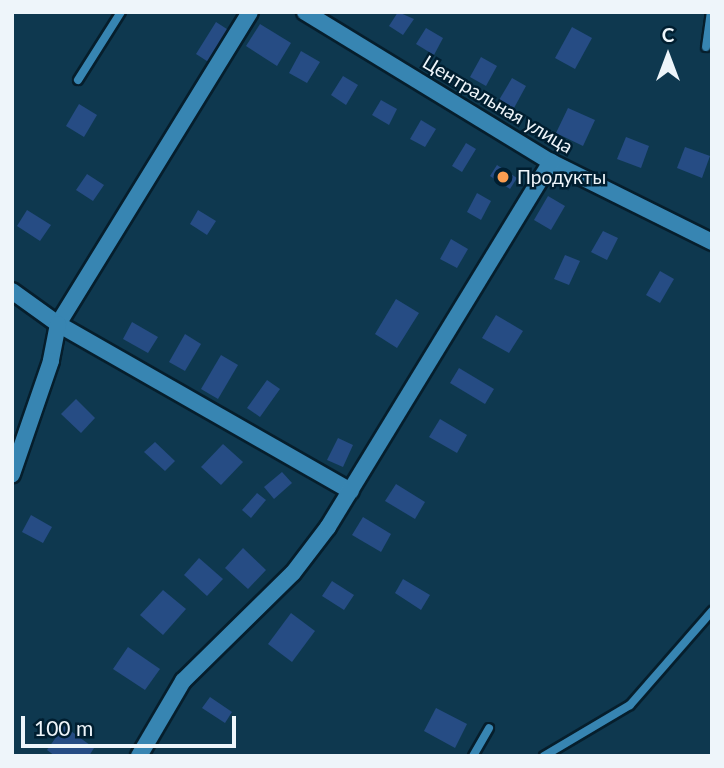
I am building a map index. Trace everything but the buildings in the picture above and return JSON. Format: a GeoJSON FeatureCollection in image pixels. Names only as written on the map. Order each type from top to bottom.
{"type":"FeatureCollection","features":[{"type":"Feature","properties":{"kind":"street"},"geometry":{"type":"LineString","coordinates":[[12,474],[51,360],[58,324],[250,12]]}},
{"type":"Feature","properties":{"kind":"street","name":"Центральная улица"},"geometry":{"type":"LineString","coordinates":[[304,12],[551,162],[712,242]]}},
{"type":"Feature","properties":{"kind":"street"},"geometry":{"type":"LineString","coordinates":[[139,756],[183,681],[293,573],[351,491],[551,162]]}},
{"type":"Feature","properties":{"kind":"street"},"geometry":{"type":"LineString","coordinates":[[12,291],[58,324],[351,491]]}},
{"type":"Feature","properties":{"kind":"lane"},"geometry":{"type":"LineString","coordinates":[[78,80],[121,12]]}},
{"type":"Feature","properties":{"kind":"lane"},"geometry":{"type":"LineString","coordinates":[[706,47],[711,12]]}},
{"type":"Feature","properties":{"kind":"lane"},"geometry":{"type":"LineString","coordinates":[[544,756],[558,744],[630,705],[712,611]]}},
{"type":"Feature","properties":{"kind":"lane"},"geometry":{"type":"LineString","coordinates":[[473,756],[489,729]]}},
{"type":"Feature","properties":{"kind":"place","name":"Продукты"},"geometry":{"type":"Point","coordinates":[503,177]}}]}
